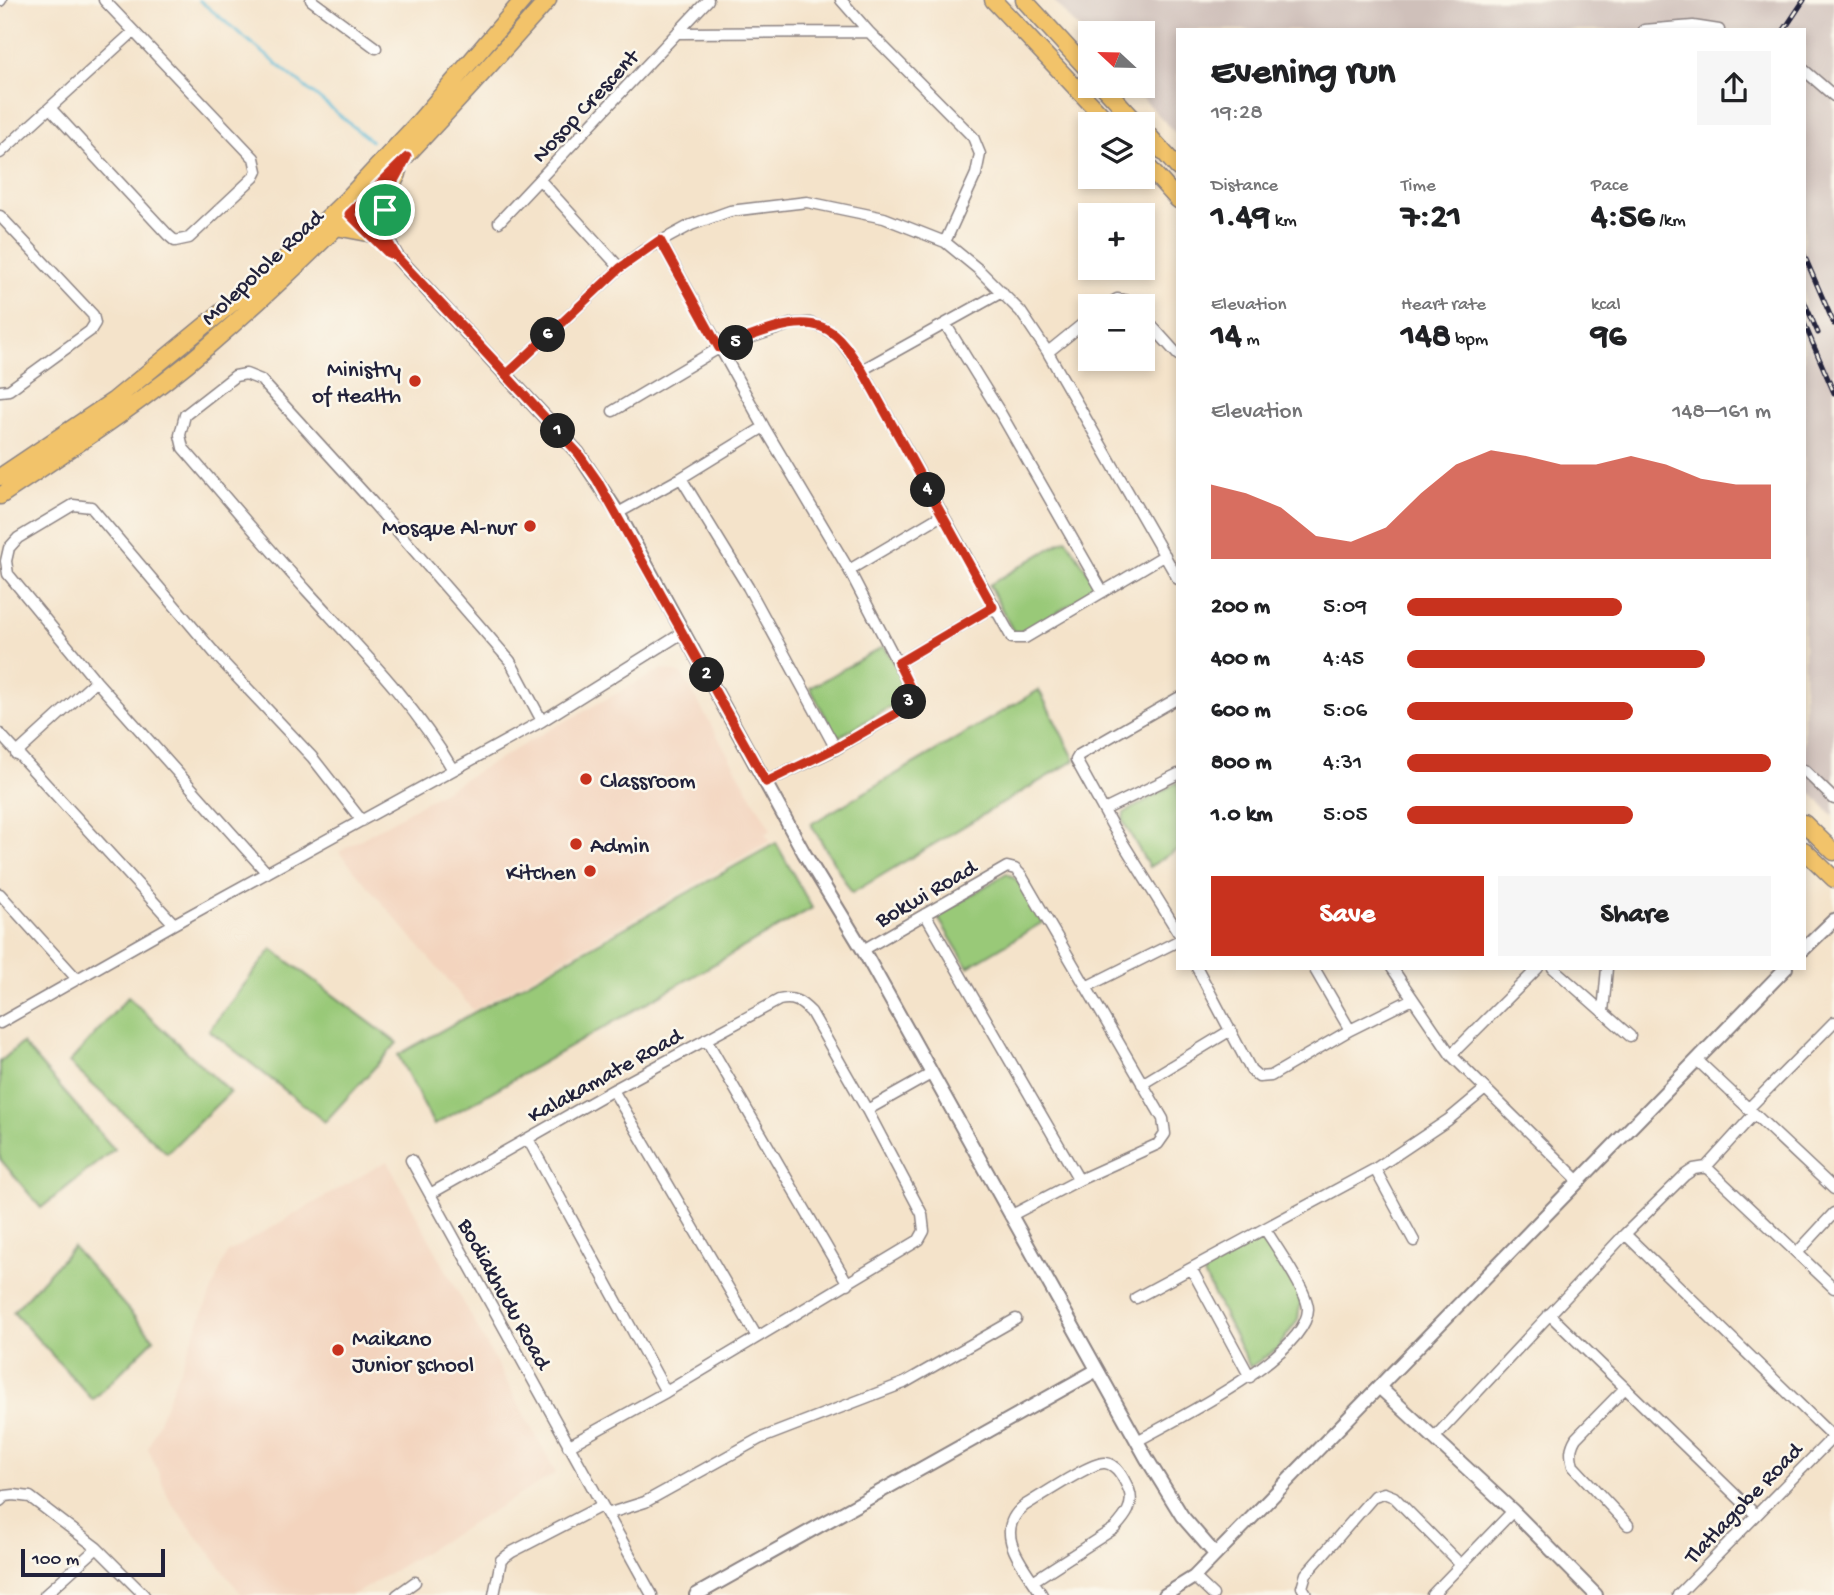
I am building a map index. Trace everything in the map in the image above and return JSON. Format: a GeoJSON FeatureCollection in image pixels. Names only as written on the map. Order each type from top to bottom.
{"type":"FeatureCollection","features":[{"type":"Feature","properties":{"kind":"main road","name":"Molepolole Road"},"geometry":{"type":"LineString","coordinates":[[0,496],[120,414],[204,349],[286,278],[336,227],[348,207],[523,0]]}},
{"type":"Feature","properties":{"kind":"main road","name":"Molepolole Road"},"geometry":{"type":"LineString","coordinates":[[0,477],[113,401],[407,157],[548,0]]}},
{"type":"Feature","properties":{"kind":"main road"},"geometry":{"type":"LineString","coordinates":[[993,0],[1099,112]]}},
{"type":"Feature","properties":{"kind":"main road"},"geometry":{"type":"LineString","coordinates":[[1017,26],[1023,0]]}},
{"type":"Feature","properties":{"kind":"main road"},"geometry":{"type":"LineString","coordinates":[[1023,0],[1078,59]]}},
{"type":"Feature","properties":{"kind":"main road"},"geometry":{"type":"LineString","coordinates":[[1114,98],[1127,112]]}},
{"type":"Feature","properties":{"kind":"main road"},"geometry":{"type":"LineString","coordinates":[[1155,142],[1176,166]]}},
{"type":"Feature","properties":{"kind":"main road"},"geometry":{"type":"LineString","coordinates":[[386,238],[385,205],[390,188],[407,157]]}},
{"type":"Feature","properties":{"kind":"main road"},"geometry":{"type":"LineString","coordinates":[[1155,174],[1176,198]]}},
{"type":"Feature","properties":{"kind":"main road"},"geometry":{"type":"LineString","coordinates":[[336,227],[368,233]]}},
{"type":"Feature","properties":{"kind":"main road"},"geometry":{"type":"LineString","coordinates":[[1806,825],[1834,852]]}},
{"type":"Feature","properties":{"kind":"main road"},"geometry":{"type":"LineString","coordinates":[[1806,852],[1834,879]]}},
{"type":"Feature","properties":{"kind":"street"},"geometry":{"type":"LineString","coordinates":[[51,109],[167,235],[176,240],[189,239],[254,177],[257,171],[254,158],[104,0]]}},
{"type":"Feature","properties":{"kind":"street"},"geometry":{"type":"LineString","coordinates":[[311,0],[376,48]]}},
{"type":"Feature","properties":{"kind":"street","name":"Nosop Crescent"},"geometry":{"type":"LineString","coordinates":[[620,268],[540,180],[708,0]]}},
{"type":"Feature","properties":{"kind":"street"},"geometry":{"type":"LineString","coordinates":[[841,0],[973,138],[980,154],[976,174],[945,242]]}},
{"type":"Feature","properties":{"kind":"street"},"geometry":{"type":"LineString","coordinates":[[1668,28],[1706,28]]}},
{"type":"Feature","properties":{"kind":"street"},"geometry":{"type":"LineString","coordinates":[[0,153],[133,32]]}},
{"type":"Feature","properties":{"kind":"street"},"geometry":{"type":"LineString","coordinates":[[678,33],[869,32]]}},
{"type":"Feature","properties":{"kind":"street"},"geometry":{"type":"LineString","coordinates":[[1806,72],[1834,96]]}},
{"type":"Feature","properties":{"kind":"street"},"geometry":{"type":"LineString","coordinates":[[499,222],[540,180]]}},
{"type":"Feature","properties":{"kind":"street"},"geometry":{"type":"LineString","coordinates":[[507,374],[620,268],[660,240],[691,225],[730,211],[807,202],[884,218],[945,242],[978,269],[1021,312],[1048,352],[1176,575]]}},
{"type":"Feature","properties":{"kind":"street"},"geometry":{"type":"LineString","coordinates":[[348,207],[368,233],[388,253],[397,257]]}},
{"type":"Feature","properties":{"kind":"street"},"geometry":{"type":"LineString","coordinates":[[348,207],[386,238],[397,257],[578,453],[618,513],[804,853],[863,950],[1137,1441],[1182,1516],[1215,1554]]}},
{"type":"Feature","properties":{"kind":"street"},"geometry":{"type":"LineString","coordinates":[[0,216],[93,315],[95,323],[90,331],[9,390],[0,391]]}},
{"type":"Feature","properties":{"kind":"street"},"geometry":{"type":"LineString","coordinates":[[660,240],[764,427],[849,570],[913,693],[902,710],[836,748],[766,782]]}},
{"type":"Feature","properties":{"kind":"street"},"geometry":{"type":"LineString","coordinates":[[862,370],[1002,292]]}},
{"type":"Feature","properties":{"kind":"street"},"geometry":{"type":"LineString","coordinates":[[613,411],[719,348],[791,324],[810,323],[837,336],[862,370],[1008,634],[1019,639],[1025,638],[1165,555]]}},
{"type":"Feature","properties":{"kind":"street"},"geometry":{"type":"LineString","coordinates":[[946,325],[1002,414],[1103,592]]}},
{"type":"Feature","properties":{"kind":"street"},"geometry":{"type":"LineString","coordinates":[[1048,352],[1078,328]]}},
{"type":"Feature","properties":{"kind":"street"},"geometry":{"type":"LineString","coordinates":[[1155,329],[1176,353]]}},
{"type":"Feature","properties":{"kind":"street"},"geometry":{"type":"LineString","coordinates":[[453,770],[426,728],[363,652],[306,591],[183,447],[180,435],[185,415],[235,376],[246,374],[261,380],[386,518],[510,661],[542,721]]}},
{"type":"Feature","properties":{"kind":"street"},"geometry":{"type":"LineString","coordinates":[[618,513],[764,427]]}},
{"type":"Feature","properties":{"kind":"street"},"geometry":{"type":"LineString","coordinates":[[681,478],[748,587],[836,748]]}},
{"type":"Feature","properties":{"kind":"street"},"geometry":{"type":"LineString","coordinates":[[267,873],[96,681],[8,574],[6,561],[9,548],[18,538],[73,505],[92,507],[103,517],[157,587],[312,757],[362,821]]}},
{"type":"Feature","properties":{"kind":"street"},"geometry":{"type":"LineString","coordinates":[[849,570],[942,515]]}},
{"type":"Feature","properties":{"kind":"street"},"geometry":{"type":"LineString","coordinates":[[898,663],[993,607]]}},
{"type":"Feature","properties":{"kind":"street"},"geometry":{"type":"LineString","coordinates":[[0,1023],[542,721],[684,632]]}},
{"type":"Feature","properties":{"kind":"street"},"geometry":{"type":"LineString","coordinates":[[16,754],[96,681]]}},
{"type":"Feature","properties":{"kind":"street"},"geometry":{"type":"LineString","coordinates":[[1176,699],[1077,757],[1076,762],[1176,929]]}},
{"type":"Feature","properties":{"kind":"street"},"geometry":{"type":"LineString","coordinates":[[0,734],[174,924]]}},
{"type":"Feature","properties":{"kind":"street"},"geometry":{"type":"LineString","coordinates":[[1806,772],[1834,799]]}},
{"type":"Feature","properties":{"kind":"street"},"geometry":{"type":"LineString","coordinates":[[1104,810],[1176,775]]}},
{"type":"Feature","properties":{"kind":"street","name":"Bokwi Road"},"geometry":{"type":"LineString","coordinates":[[863,950],[1007,867],[1015,869],[1021,875],[1086,987]]}},
{"type":"Feature","properties":{"kind":"street"},"geometry":{"type":"LineString","coordinates":[[0,894],[77,979]]}},
{"type":"Feature","properties":{"kind":"street"},"geometry":{"type":"LineString","coordinates":[[925,914],[1079,1180]]}},
{"type":"Feature","properties":{"kind":"street"},"geometry":{"type":"LineString","coordinates":[[1806,947],[1834,920]]}},
{"type":"Feature","properties":{"kind":"street"},"geometry":{"type":"LineString","coordinates":[[1010,1216],[1163,1140],[1166,1134],[1163,1119],[1086,987],[1176,942]]}},
{"type":"Feature","properties":{"kind":"street"},"geometry":{"type":"LineString","coordinates":[[1198,970],[1251,1070],[1259,1077],[1271,1076],[1350,1030],[1412,999]]}},
{"type":"Feature","properties":{"kind":"street"},"geometry":{"type":"LineString","coordinates":[[1315,970],[1350,1030]]}},
{"type":"Feature","properties":{"kind":"street"},"geometry":{"type":"LineString","coordinates":[[1393,970],[1451,1055],[1579,1181]]}},
{"type":"Feature","properties":{"kind":"street"},"geometry":{"type":"LineString","coordinates":[[1451,1055],[1536,970]]}},
{"type":"Feature","properties":{"kind":"street"},"geometry":{"type":"LineString","coordinates":[[1555,970],[1630,1036]]}},
{"type":"Feature","properties":{"kind":"street"},"geometry":{"type":"LineString","coordinates":[[1603,1012],[1607,970]]}},
{"type":"Feature","properties":{"kind":"street"},"geometry":{"type":"LineString","coordinates":[[1165,1595],[1194,1577],[1784,970]]}},
{"type":"Feature","properties":{"kind":"street","name":"Kalakamate Road"},"geometry":{"type":"LineString","coordinates":[[430,1194],[779,1000],[791,998],[801,1001],[811,1012],[867,1110]]}},
{"type":"Feature","properties":{"kind":"street"},"geometry":{"type":"LineString","coordinates":[[1434,1438],[1625,1234],[1685,1175],[1706,1167],[1751,1112],[1834,1022]]}},
{"type":"Feature","properties":{"kind":"street"},"geometry":{"type":"LineString","coordinates":[[1143,1084],[1231,1030]]}},
{"type":"Feature","properties":{"kind":"street"},"geometry":{"type":"LineString","coordinates":[[706,1039],[848,1284]]}},
{"type":"Feature","properties":{"kind":"street"},"geometry":{"type":"LineString","coordinates":[[1697,1060],[1834,1189]]}},
{"type":"Feature","properties":{"kind":"street"},"geometry":{"type":"LineString","coordinates":[[568,1446],[666,1392],[919,1240],[925,1231],[922,1214],[867,1110],[931,1074]]}},
{"type":"Feature","properties":{"kind":"street"},"geometry":{"type":"LineString","coordinates":[[613,1090],[757,1337]]}},
{"type":"Feature","properties":{"kind":"street"},"geometry":{"type":"LineString","coordinates":[[1136,1298],[1374,1169],[1448,1120],[1484,1090]]}},
{"type":"Feature","properties":{"kind":"street"},"geometry":{"type":"LineString","coordinates":[[528,1139],[666,1392]]}},
{"type":"Feature","properties":{"kind":"street","name":"Bodiakhudu Road"},"geometry":{"type":"LineString","coordinates":[[411,1160],[652,1595]]}},
{"type":"Feature","properties":{"kind":"street"},"geometry":{"type":"LineString","coordinates":[[1706,1167],[1834,1289]]}},
{"type":"Feature","properties":{"kind":"street"},"geometry":{"type":"LineString","coordinates":[[1374,1169],[1415,1241]]}},
{"type":"Feature","properties":{"kind":"street"},"geometry":{"type":"LineString","coordinates":[[1797,1253],[1834,1213]]}},
{"type":"Feature","properties":{"kind":"street"},"geometry":{"type":"LineString","coordinates":[[1137,1441],[1250,1377],[1283,1348],[1306,1318],[1308,1308],[1305,1295],[1265,1229]]}},
{"type":"Feature","properties":{"kind":"street"},"geometry":{"type":"LineString","coordinates":[[1625,1234],[1833,1436]]}},
{"type":"Feature","properties":{"kind":"street"},"geometry":{"type":"LineString","coordinates":[[1192,1270],[1250,1377]]}},
{"type":"Feature","properties":{"kind":"street"},"geometry":{"type":"LineString","coordinates":[[1549,1314],[1755,1514]]}},
{"type":"Feature","properties":{"kind":"street"},"geometry":{"type":"LineString","coordinates":[[494,1595],[501,1560],[512,1552],[604,1510],[645,1502],[759,1439],[904,1383],[1016,1319]]}},
{"type":"Feature","properties":{"kind":"street"},"geometry":{"type":"LineString","coordinates":[[696,1595],[1097,1370]]}},
{"type":"Feature","properties":{"kind":"street"},"geometry":{"type":"LineString","coordinates":[[1379,1387],[1513,1511],[1588,1592]]}},
{"type":"Feature","properties":{"kind":"street"},"geometry":{"type":"LineString","coordinates":[[1625,1388],[1576,1438],[1571,1446],[1570,1456],[1573,1465],[1628,1525]]}},
{"type":"Feature","properties":{"kind":"street","name":"Tlatlagobe Road"},"geometry":{"type":"LineString","coordinates":[[1678,1595],[1833,1436]]}},
{"type":"Feature","properties":{"kind":"street"},"geometry":{"type":"LineString","coordinates":[[1033,1581],[1115,1528],[1122,1520],[1130,1507],[1131,1495],[1113,1465],[1097,1463],[1017,1512],[1008,1531],[1009,1540],[1033,1581],[1042,1595]]}},
{"type":"Feature","properties":{"kind":"street"},"geometry":{"type":"LineString","coordinates":[[1307,1595],[1302,1587],[1306,1574],[1374,1496],[1384,1493],[1394,1497],[1461,1564]]}},
{"type":"Feature","properties":{"kind":"street"},"geometry":{"type":"LineString","coordinates":[[0,1501],[5,1496],[14,1494],[30,1497],[97,1548],[144,1595]]}},
{"type":"Feature","properties":{"kind":"street"},"geometry":{"type":"LineString","coordinates":[[1432,1595],[1513,1511]]}},
{"type":"Feature","properties":{"kind":"street"},"geometry":{"type":"LineString","coordinates":[[45,1595],[97,1548]]}},
{"type":"Feature","properties":{"kind":"street"},"geometry":{"type":"LineString","coordinates":[[1194,1577],[1213,1595]]}},
{"type":"Feature","properties":{"kind":"street"},"geometry":{"type":"LineString","coordinates":[[397,1595],[415,1582]]}},
{"type":"Feature","properties":{"kind":"shaded area"},"geometry":{"type":"Polygon","coordinates":[[[1053,0],[1834,0],[1834,816],[1806,788],[1806,28],[1176,28],[1176,134],[1142,98],[1155,98],[1155,21],[1078,21],[1078,28],[1053,0]]]}},
{"type":"Feature","properties":{"kind":"shaded area"},"geometry":{"type":"Polygon","coordinates":[[[662,669],[682,674],[771,830],[765,834],[770,841],[473,1010],[339,852],[547,731],[662,669]]]}},
{"type":"Feature","properties":{"kind":"shaded area","name":"Maikano Junior school"},"geometry":{"type":"Polygon","coordinates":[[[387,1161],[556,1473],[353,1595],[242,1595],[170,1501],[148,1448],[227,1253],[387,1161]]]}},
{"type":"Feature","properties":{"kind":"green space"},"geometry":{"type":"Polygon","coordinates":[[[1066,539],[1098,587],[1022,634],[1014,633],[989,585],[1066,539]]]}},
{"type":"Feature","properties":{"kind":"green space"},"geometry":{"type":"Polygon","coordinates":[[[884,646],[911,689],[908,696],[839,737],[810,688],[884,646]]]}},
{"type":"Feature","properties":{"kind":"green space"},"geometry":{"type":"Polygon","coordinates":[[[1039,690],[1075,760],[852,893],[811,824],[1039,690]]]}},
{"type":"Feature","properties":{"kind":"green space"},"geometry":{"type":"Polygon","coordinates":[[[1176,783],[1176,850],[1149,867],[1123,821],[1124,813],[1176,783]]]}},
{"type":"Feature","properties":{"kind":"green space"},"geometry":{"type":"Polygon","coordinates":[[[776,843],[812,908],[434,1125],[398,1055],[776,843]]]}},
{"type":"Feature","properties":{"kind":"green space"},"geometry":{"type":"Polygon","coordinates":[[[1007,873],[1019,882],[1043,922],[968,967],[937,916],[1007,873]]]}},
{"type":"Feature","properties":{"kind":"green space"},"geometry":{"type":"Polygon","coordinates":[[[272,949],[397,1043],[325,1122],[209,1030],[272,949]]]}},
{"type":"Feature","properties":{"kind":"green space"},"geometry":{"type":"Polygon","coordinates":[[[128,997],[230,1092],[167,1153],[69,1063],[128,997]]]}},
{"type":"Feature","properties":{"kind":"green space"},"geometry":{"type":"Polygon","coordinates":[[[22,1043],[114,1149],[41,1208],[0,1159],[0,1062],[22,1043]]]}},
{"type":"Feature","properties":{"kind":"green space"},"geometry":{"type":"Polygon","coordinates":[[[1264,1235],[1301,1297],[1298,1320],[1277,1349],[1250,1367],[1204,1275],[1210,1266],[1264,1235]]]}},
{"type":"Feature","properties":{"kind":"green space"},"geometry":{"type":"Polygon","coordinates":[[[73,1247],[154,1339],[93,1400],[13,1312],[73,1247]]]}},
{"type":"Feature","properties":{"kind":"waterway"},"geometry":{"type":"LineString","coordinates":[[199,0],[371,141]]}},
{"type":"Feature","properties":{"kind":"railway"},"geometry":{"type":"LineString","coordinates":[[1785,28],[1804,0]]}},
{"type":"Feature","properties":{"kind":"railway"},"geometry":{"type":"LineString","coordinates":[[1806,260],[1834,324]]}},
{"type":"Feature","properties":{"kind":"railway"},"geometry":{"type":"LineString","coordinates":[[1806,306],[1818,333]]}},
{"type":"Feature","properties":{"kind":"railway"},"geometry":{"type":"LineString","coordinates":[[1806,328],[1834,393]]}},
{"type":"Feature","properties":{"kind":"place","name":"Ministry of Health"},"geometry":{"type":"Point","coordinates":[415,381]}},
{"type":"Feature","properties":{"kind":"place","name":"Mosque Al-nur"},"geometry":{"type":"Point","coordinates":[530,526]}},
{"type":"Feature","properties":{"kind":"place","name":"Classroom"},"geometry":{"type":"Point","coordinates":[586,779]}},
{"type":"Feature","properties":{"kind":"place","name":"Admin"},"geometry":{"type":"Point","coordinates":[576,844]}},
{"type":"Feature","properties":{"kind":"place","name":"Kitchen"},"geometry":{"type":"Point","coordinates":[590,871]}},
{"type":"Feature","properties":{"kind":"place","name":"Maikano Junior school"},"geometry":{"type":"Point","coordinates":[338,1350]}},
{"type":"Feature","properties":{"kind":"route"},"geometry":{"type":"LineString","coordinates":[[385,210],[386,238],[397,257],[578,453],[597,480],[618,513],[766,782],[836,748],[902,710],[913,693],[898,663],[993,607],[862,370],[837,336],[810,323],[791,324],[719,348],[660,240],[620,268],[507,374],[397,257],[388,253],[349,214],[407,157],[390,188],[385,210]]}}]}
